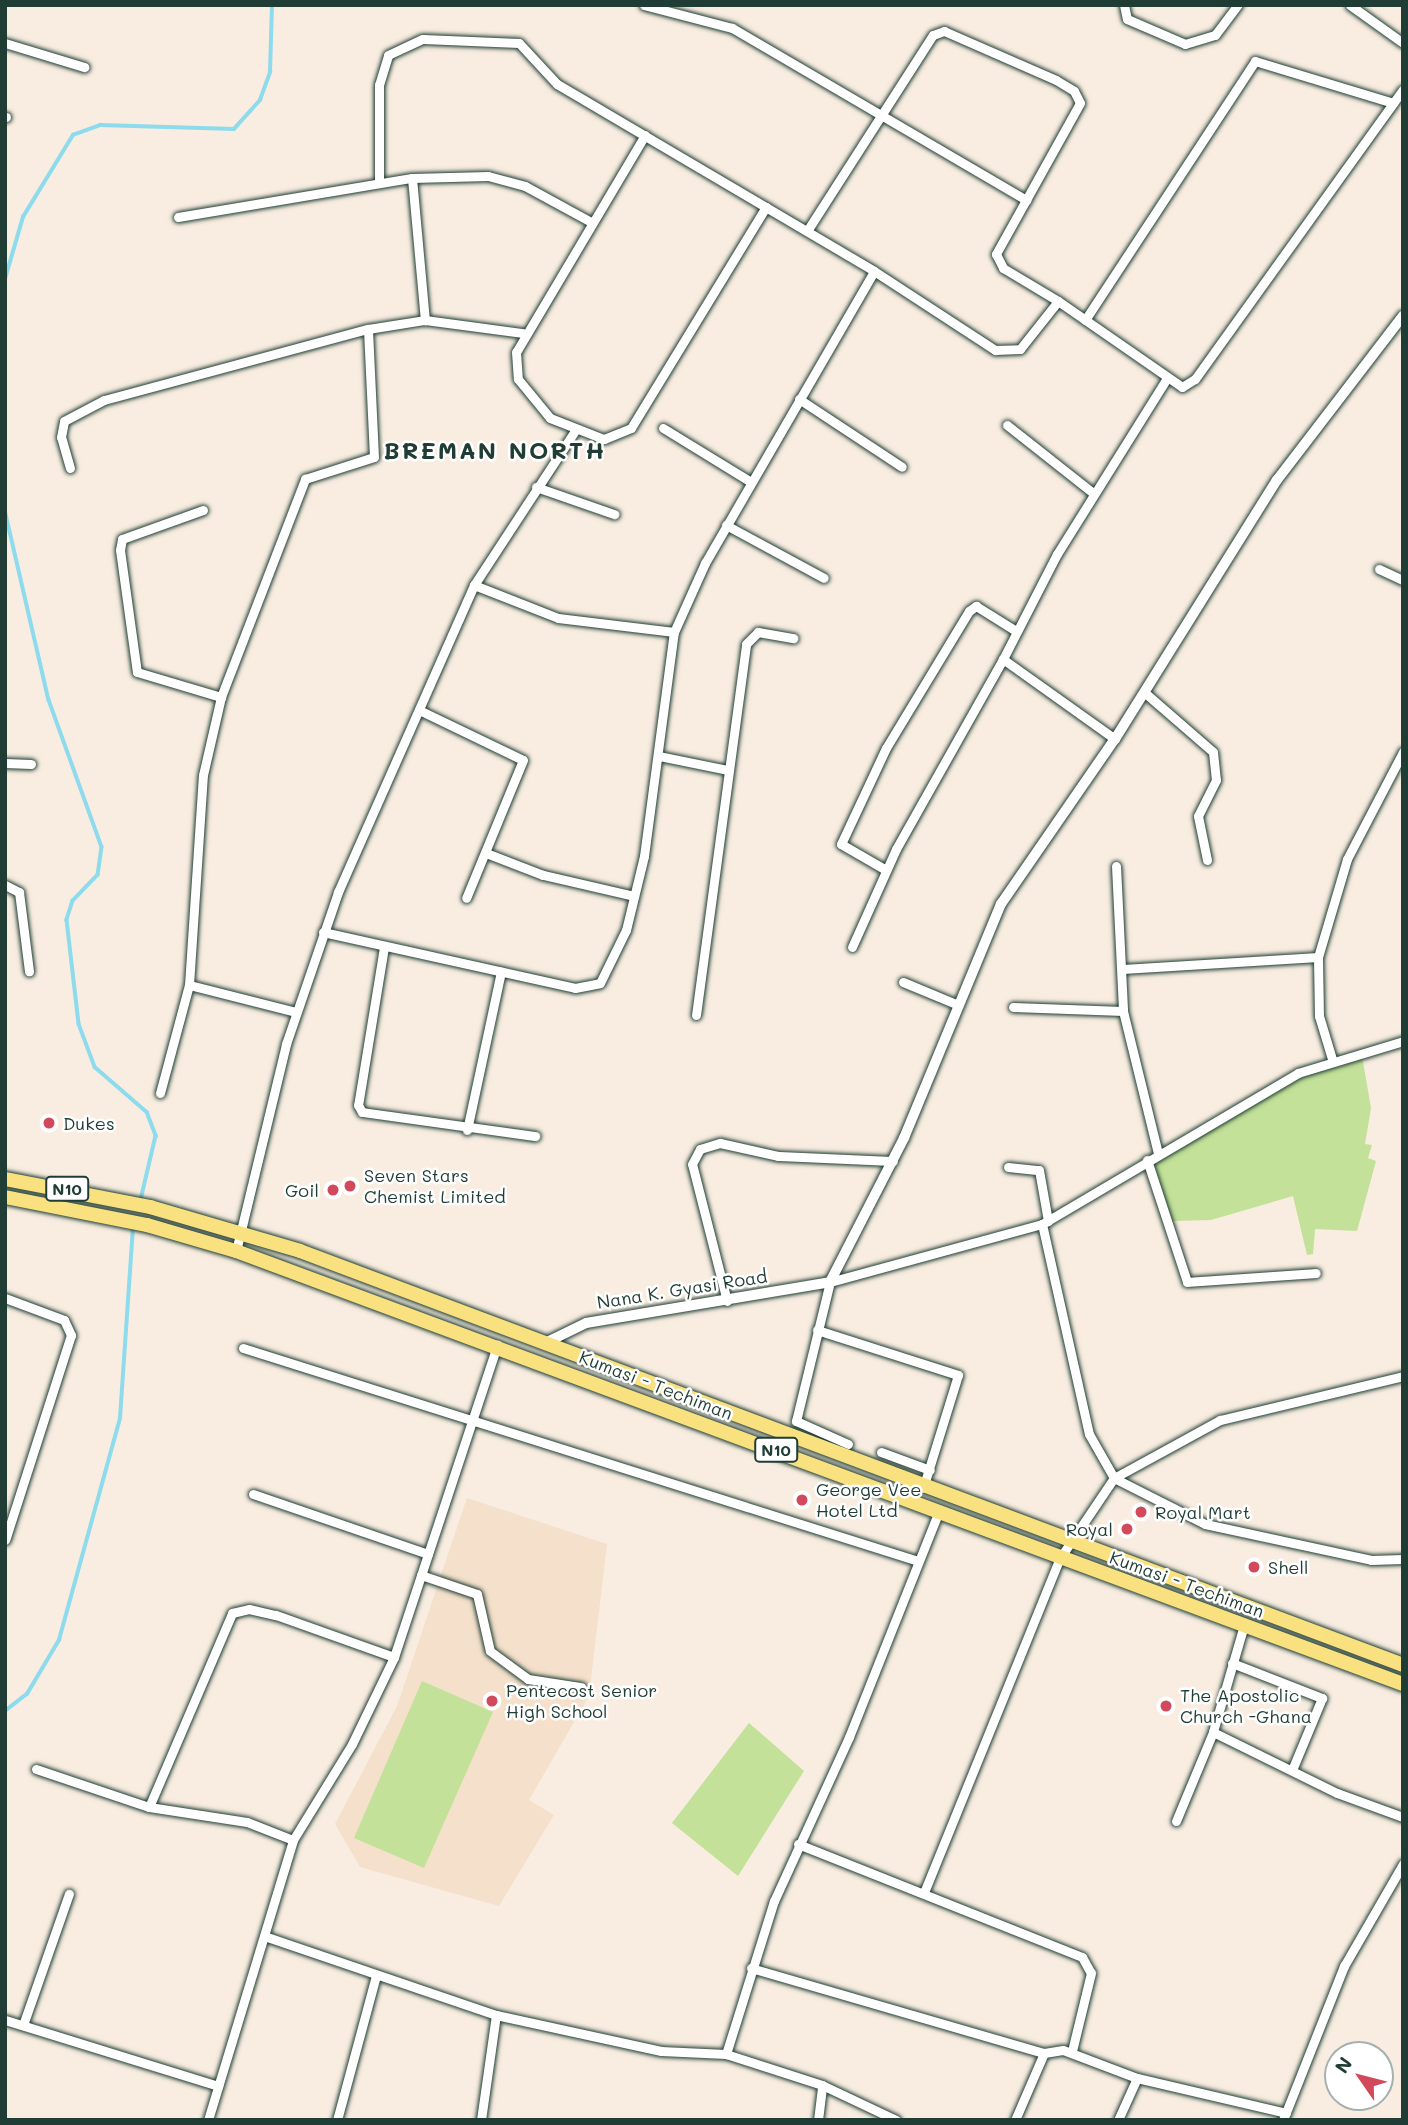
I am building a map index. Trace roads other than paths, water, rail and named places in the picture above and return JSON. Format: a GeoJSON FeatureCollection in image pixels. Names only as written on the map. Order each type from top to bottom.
{"type":"FeatureCollection","features":[{"type":"Feature","properties":{"kind":"highway","name":"N10"},"geometry":{"type":"LineString","coordinates":[[5,1179],[150,1207],[242,1233],[1403,1665]]}},
{"type":"Feature","properties":{"kind":"highway","name":"Kumasi - Techiman"},"geometry":{"type":"LineString","coordinates":[[5,1197],[147,1225],[236,1251],[496,1345],[1403,1684]]}},
{"type":"Feature","properties":{"kind":"street"},"geometry":{"type":"LineString","coordinates":[[644,5],[697,10],[1026,200]]}},
{"type":"Feature","properties":{"kind":"street"},"geometry":{"type":"LineString","coordinates":[[1124,5],[1127,19],[1185,44],[1216,34],[1238,5]]}},
{"type":"Feature","properties":{"kind":"street"},"geometry":{"type":"LineString","coordinates":[[1350,5],[1403,43]]}},
{"type":"Feature","properties":{"kind":"street"},"geometry":{"type":"LineString","coordinates":[[807,231],[938,31],[1056,80],[1074,91],[1077,114],[1026,200],[997,262],[1182,387],[1195,379],[1403,90]]}},
{"type":"Feature","properties":{"kind":"street"},"geometry":{"type":"LineString","coordinates":[[379,183],[383,64],[397,47],[423,39],[527,46],[557,84],[1008,353],[1020,349],[1058,301]]}},
{"type":"Feature","properties":{"kind":"street"},"geometry":{"type":"LineString","coordinates":[[5,43],[84,66]]}},
{"type":"Feature","properties":{"kind":"street"},"geometry":{"type":"LineString","coordinates":[[1085,320],[1255,61],[1393,103]]}},
{"type":"Feature","properties":{"kind":"street"},"geometry":{"type":"LineString","coordinates":[[645,135],[523,333],[517,379],[531,400],[574,432],[604,439],[631,428],[765,207]]}},
{"type":"Feature","properties":{"kind":"street"},"geometry":{"type":"LineString","coordinates":[[178,217],[412,178],[488,176],[525,186],[591,222]]}},
{"type":"Feature","properties":{"kind":"street"},"geometry":{"type":"LineString","coordinates":[[412,178],[425,320]]}},
{"type":"Feature","properties":{"kind":"street"},"geometry":{"type":"LineString","coordinates":[[323,933],[575,988],[600,983],[615,960],[634,897],[659,756],[674,632],[726,525],[874,271]]}},
{"type":"Feature","properties":{"kind":"street"},"geometry":{"type":"LineString","coordinates":[[848,1444],[796,1421],[830,1282],[893,1161],[956,1004],[1001,904],[1115,739],[1277,480],[1403,316]]}},
{"type":"Feature","properties":{"kind":"street"},"geometry":{"type":"LineString","coordinates":[[70,468],[61,428],[77,410],[368,329],[425,320],[523,333]]}},
{"type":"Feature","properties":{"kind":"street"},"geometry":{"type":"LineString","coordinates":[[160,1093],[189,985],[203,775],[221,697],[305,479],[374,457],[368,329]]}},
{"type":"Feature","properties":{"kind":"street"},"geometry":{"type":"LineString","coordinates":[[852,947],[886,870],[1093,493],[1167,378]]}},
{"type":"Feature","properties":{"kind":"street"},"geometry":{"type":"LineString","coordinates":[[799,399],[902,467]]}},
{"type":"Feature","properties":{"kind":"street"},"geometry":{"type":"LineString","coordinates":[[1007,425],[1093,493]]}},
{"type":"Feature","properties":{"kind":"street"},"geometry":{"type":"LineString","coordinates":[[663,428],[751,482]]}},
{"type":"Feature","properties":{"kind":"street"},"geometry":{"type":"LineString","coordinates":[[236,1251],[296,1012],[323,933],[474,585],[536,486],[574,432]]}},
{"type":"Feature","properties":{"kind":"street"},"geometry":{"type":"LineString","coordinates":[[536,486],[614,514]]}},
{"type":"Feature","properties":{"kind":"street"},"geometry":{"type":"LineString","coordinates":[[203,510],[122,539],[120,550],[137,672],[221,697]]}},
{"type":"Feature","properties":{"kind":"street"},"geometry":{"type":"LineString","coordinates":[[726,525],[824,578]]}},
{"type":"Feature","properties":{"kind":"street"},"geometry":{"type":"LineString","coordinates":[[1379,569],[1403,580]]}},
{"type":"Feature","properties":{"kind":"street"},"geometry":{"type":"LineString","coordinates":[[474,585],[558,618],[674,632]]}},
{"type":"Feature","properties":{"kind":"street"},"geometry":{"type":"LineString","coordinates":[[886,870],[841,844],[886,748],[969,611],[976,606],[1017,631]]}},
{"type":"Feature","properties":{"kind":"street"},"geometry":{"type":"LineString","coordinates":[[696,1015],[746,644],[758,632],[793,638]]}},
{"type":"Feature","properties":{"kind":"street"},"geometry":{"type":"LineString","coordinates":[[1003,659],[1115,739]]}},
{"type":"Feature","properties":{"kind":"street"},"geometry":{"type":"LineString","coordinates":[[1144,692],[1213,752],[1216,780],[1198,816],[1207,860]]}},
{"type":"Feature","properties":{"kind":"street"},"geometry":{"type":"LineString","coordinates":[[419,710],[523,760],[466,898]]}},
{"type":"Feature","properties":{"kind":"street"},"geometry":{"type":"LineString","coordinates":[[1332,1059],[1319,1016],[1318,957],[1347,859],[1403,752]]}},
{"type":"Feature","properties":{"kind":"street"},"geometry":{"type":"LineString","coordinates":[[659,756],[729,771]]}},
{"type":"Feature","properties":{"kind":"street"},"geometry":{"type":"LineString","coordinates":[[5,763],[31,764]]}},
{"type":"Feature","properties":{"kind":"street"},"geometry":{"type":"LineString","coordinates":[[486,853],[543,876],[634,897]]}},
{"type":"Feature","properties":{"kind":"street"},"geometry":{"type":"LineString","coordinates":[[1116,866],[1123,1011],[1158,1153]]}},
{"type":"Feature","properties":{"kind":"street"},"geometry":{"type":"LineString","coordinates":[[5,885],[19,892],[29,971]]}},
{"type":"Feature","properties":{"kind":"street"},"geometry":{"type":"LineString","coordinates":[[384,947],[358,1105],[369,1115],[467,1130],[535,1136]]}},
{"type":"Feature","properties":{"kind":"street"},"geometry":{"type":"LineString","coordinates":[[1123,969],[1318,957]]}},
{"type":"Feature","properties":{"kind":"street"},"geometry":{"type":"LineString","coordinates":[[467,1130],[501,972]]}},
{"type":"Feature","properties":{"kind":"street"},"geometry":{"type":"LineString","coordinates":[[903,982],[956,1004]]}},
{"type":"Feature","properties":{"kind":"street"},"geometry":{"type":"LineString","coordinates":[[189,985],[296,1012]]}},
{"type":"Feature","properties":{"kind":"street"},"geometry":{"type":"LineString","coordinates":[[1013,1007],[1123,1011]]}},
{"type":"Feature","properties":{"kind":"street"},"geometry":{"type":"LineString","coordinates":[[830,1282],[1045,1223],[1158,1153],[1332,1059],[1403,1041]]}},
{"type":"Feature","properties":{"kind":"street"},"geometry":{"type":"LineString","coordinates":[[727,1301],[692,1164],[699,1149],[720,1143],[778,1156],[893,1161]]}},
{"type":"Feature","properties":{"kind":"street"},"geometry":{"type":"LineString","coordinates":[[1147,1160],[1186,1282],[1316,1273]]}},
{"type":"Feature","properties":{"kind":"street"},"geometry":{"type":"LineString","coordinates":[[1008,1167],[1039,1170],[1045,1223],[1089,1434],[1114,1478],[1205,1524],[1371,1560],[1403,1559]]}},
{"type":"Feature","properties":{"kind":"street","name":"Nana K. Gyasi Road"},"geometry":{"type":"LineString","coordinates":[[543,1343],[586,1323],[830,1282]]}},
{"type":"Feature","properties":{"kind":"street"},"geometry":{"type":"LineString","coordinates":[[5,1298],[64,1320],[71,1335],[5,1540]]}},
{"type":"Feature","properties":{"kind":"street"},"geometry":{"type":"LineString","coordinates":[[817,1330],[958,1375],[923,1488]]}},
{"type":"Feature","properties":{"kind":"street"},"geometry":{"type":"LineString","coordinates":[[208,2120],[267,1937],[293,1840],[352,1744],[394,1657],[496,1345]]}},
{"type":"Feature","properties":{"kind":"street"},"geometry":{"type":"LineString","coordinates":[[243,1348],[918,1562]]}},
{"type":"Feature","properties":{"kind":"street"},"geometry":{"type":"LineString","coordinates":[[925,1890],[1060,1558],[1114,1478],[1220,1420],[1403,1376]]}},
{"type":"Feature","properties":{"kind":"street"},"geometry":{"type":"LineString","coordinates":[[881,1452],[930,1470]]}},
{"type":"Feature","properties":{"kind":"street"},"geometry":{"type":"LineString","coordinates":[[253,1494],[428,1554]]}},
{"type":"Feature","properties":{"kind":"street"},"geometry":{"type":"LineString","coordinates":[[726,2053],[751,1968],[798,1843],[849,1737],[939,1511]]}},
{"type":"Feature","properties":{"kind":"street"},"geometry":{"type":"LineString","coordinates":[[421,1575],[477,1594],[490,1651],[528,1679],[581,1687]]}},
{"type":"Feature","properties":{"kind":"street"},"geometry":{"type":"LineString","coordinates":[[149,1807],[232,1614],[249,1609],[276,1615],[394,1657]]}},
{"type":"Feature","properties":{"kind":"street"},"geometry":{"type":"LineString","coordinates":[[1176,1821],[1213,1732],[1244,1625]]}},
{"type":"Feature","properties":{"kind":"street"},"geometry":{"type":"LineString","coordinates":[[1232,1662],[1322,1698],[1292,1770]]}},
{"type":"Feature","properties":{"kind":"street"},"geometry":{"type":"LineString","coordinates":[[1213,1732],[1292,1770],[1403,1817]]}},
{"type":"Feature","properties":{"kind":"street"},"geometry":{"type":"LineString","coordinates":[[36,1769],[149,1807],[247,1822],[293,1840]]}},
{"type":"Feature","properties":{"kind":"street"},"geometry":{"type":"LineString","coordinates":[[798,1843],[925,1890],[1082,1957],[1091,1973],[1072,2051]]}},
{"type":"Feature","properties":{"kind":"street"},"geometry":{"type":"LineString","coordinates":[[751,1968],[1044,2053],[1072,2051],[1137,2078],[1285,2117],[1344,1966],[1403,1864]]}},
{"type":"Feature","properties":{"kind":"street"},"geometry":{"type":"LineString","coordinates":[[23,2025],[69,1894]]}},
{"type":"Feature","properties":{"kind":"street"},"geometry":{"type":"LineString","coordinates":[[267,1937],[496,2015],[661,2051],[726,2053],[822,2085],[896,2120]]}},
{"type":"Feature","properties":{"kind":"street"},"geometry":{"type":"LineString","coordinates":[[337,2120],[376,1975]]}},
{"type":"Feature","properties":{"kind":"street"},"geometry":{"type":"LineString","coordinates":[[481,2120],[496,2015]]}},
{"type":"Feature","properties":{"kind":"street"},"geometry":{"type":"LineString","coordinates":[[5,2021],[218,2086]]}},
{"type":"Feature","properties":{"kind":"street"},"geometry":{"type":"LineString","coordinates":[[1015,2120],[1044,2053]]}},
{"type":"Feature","properties":{"kind":"street"},"geometry":{"type":"LineString","coordinates":[[1118,2120],[1137,2078]]}},
{"type":"Feature","properties":{"kind":"street"},"geometry":{"type":"LineString","coordinates":[[818,2120],[822,2085]]}},
{"type":"Feature","properties":{"kind":"waterway"},"geometry":{"type":"LineString","coordinates":[[5,279],[23,217],[73,135],[100,125],[234,129],[260,100],[270,72],[272,5]]}},
{"type":"Feature","properties":{"kind":"waterway"},"geometry":{"type":"LineString","coordinates":[[5,510],[49,700],[102,847],[98,875],[73,901],[67,920],[79,1024],[95,1067],[147,1112],[156,1136],[141,1200]]}},
{"type":"Feature","properties":{"kind":"waterway"},"geometry":{"type":"LineString","coordinates":[[5,1711],[27,1694],[59,1640],[120,1418],[133,1228]]}},
{"type":"Feature","properties":{"kind":"place","name":"Dukes"},"geometry":{"type":"Point","coordinates":[49,1123]}},
{"type":"Feature","properties":{"kind":"place","name":"Seven Stars Chemist Limited"},"geometry":{"type":"Point","coordinates":[350,1186]}},
{"type":"Feature","properties":{"kind":"place","name":"Goil"},"geometry":{"type":"Point","coordinates":[333,1190]}},
{"type":"Feature","properties":{"kind":"place","name":"George Vee Hotel Ltd"},"geometry":{"type":"Point","coordinates":[802,1500]}},
{"type":"Feature","properties":{"kind":"place","name":"Royal Mart"},"geometry":{"type":"Point","coordinates":[1141,1512]}},
{"type":"Feature","properties":{"kind":"place","name":"Royal"},"geometry":{"type":"Point","coordinates":[1127,1529]}},
{"type":"Feature","properties":{"kind":"place","name":"Shell"},"geometry":{"type":"Point","coordinates":[1254,1567]}},
{"type":"Feature","properties":{"kind":"place","name":"Pentecost Senior High School"},"geometry":{"type":"Point","coordinates":[492,1701]}},
{"type":"Feature","properties":{"kind":"place","name":"The Apostolic Church -Ghana"},"geometry":{"type":"Point","coordinates":[1166,1706]}},
{"type":"Feature","properties":{"kind":"district","name":"BREMAN NORTH"},"geometry":{"type":"Point","coordinates":[495,450]}}]}
